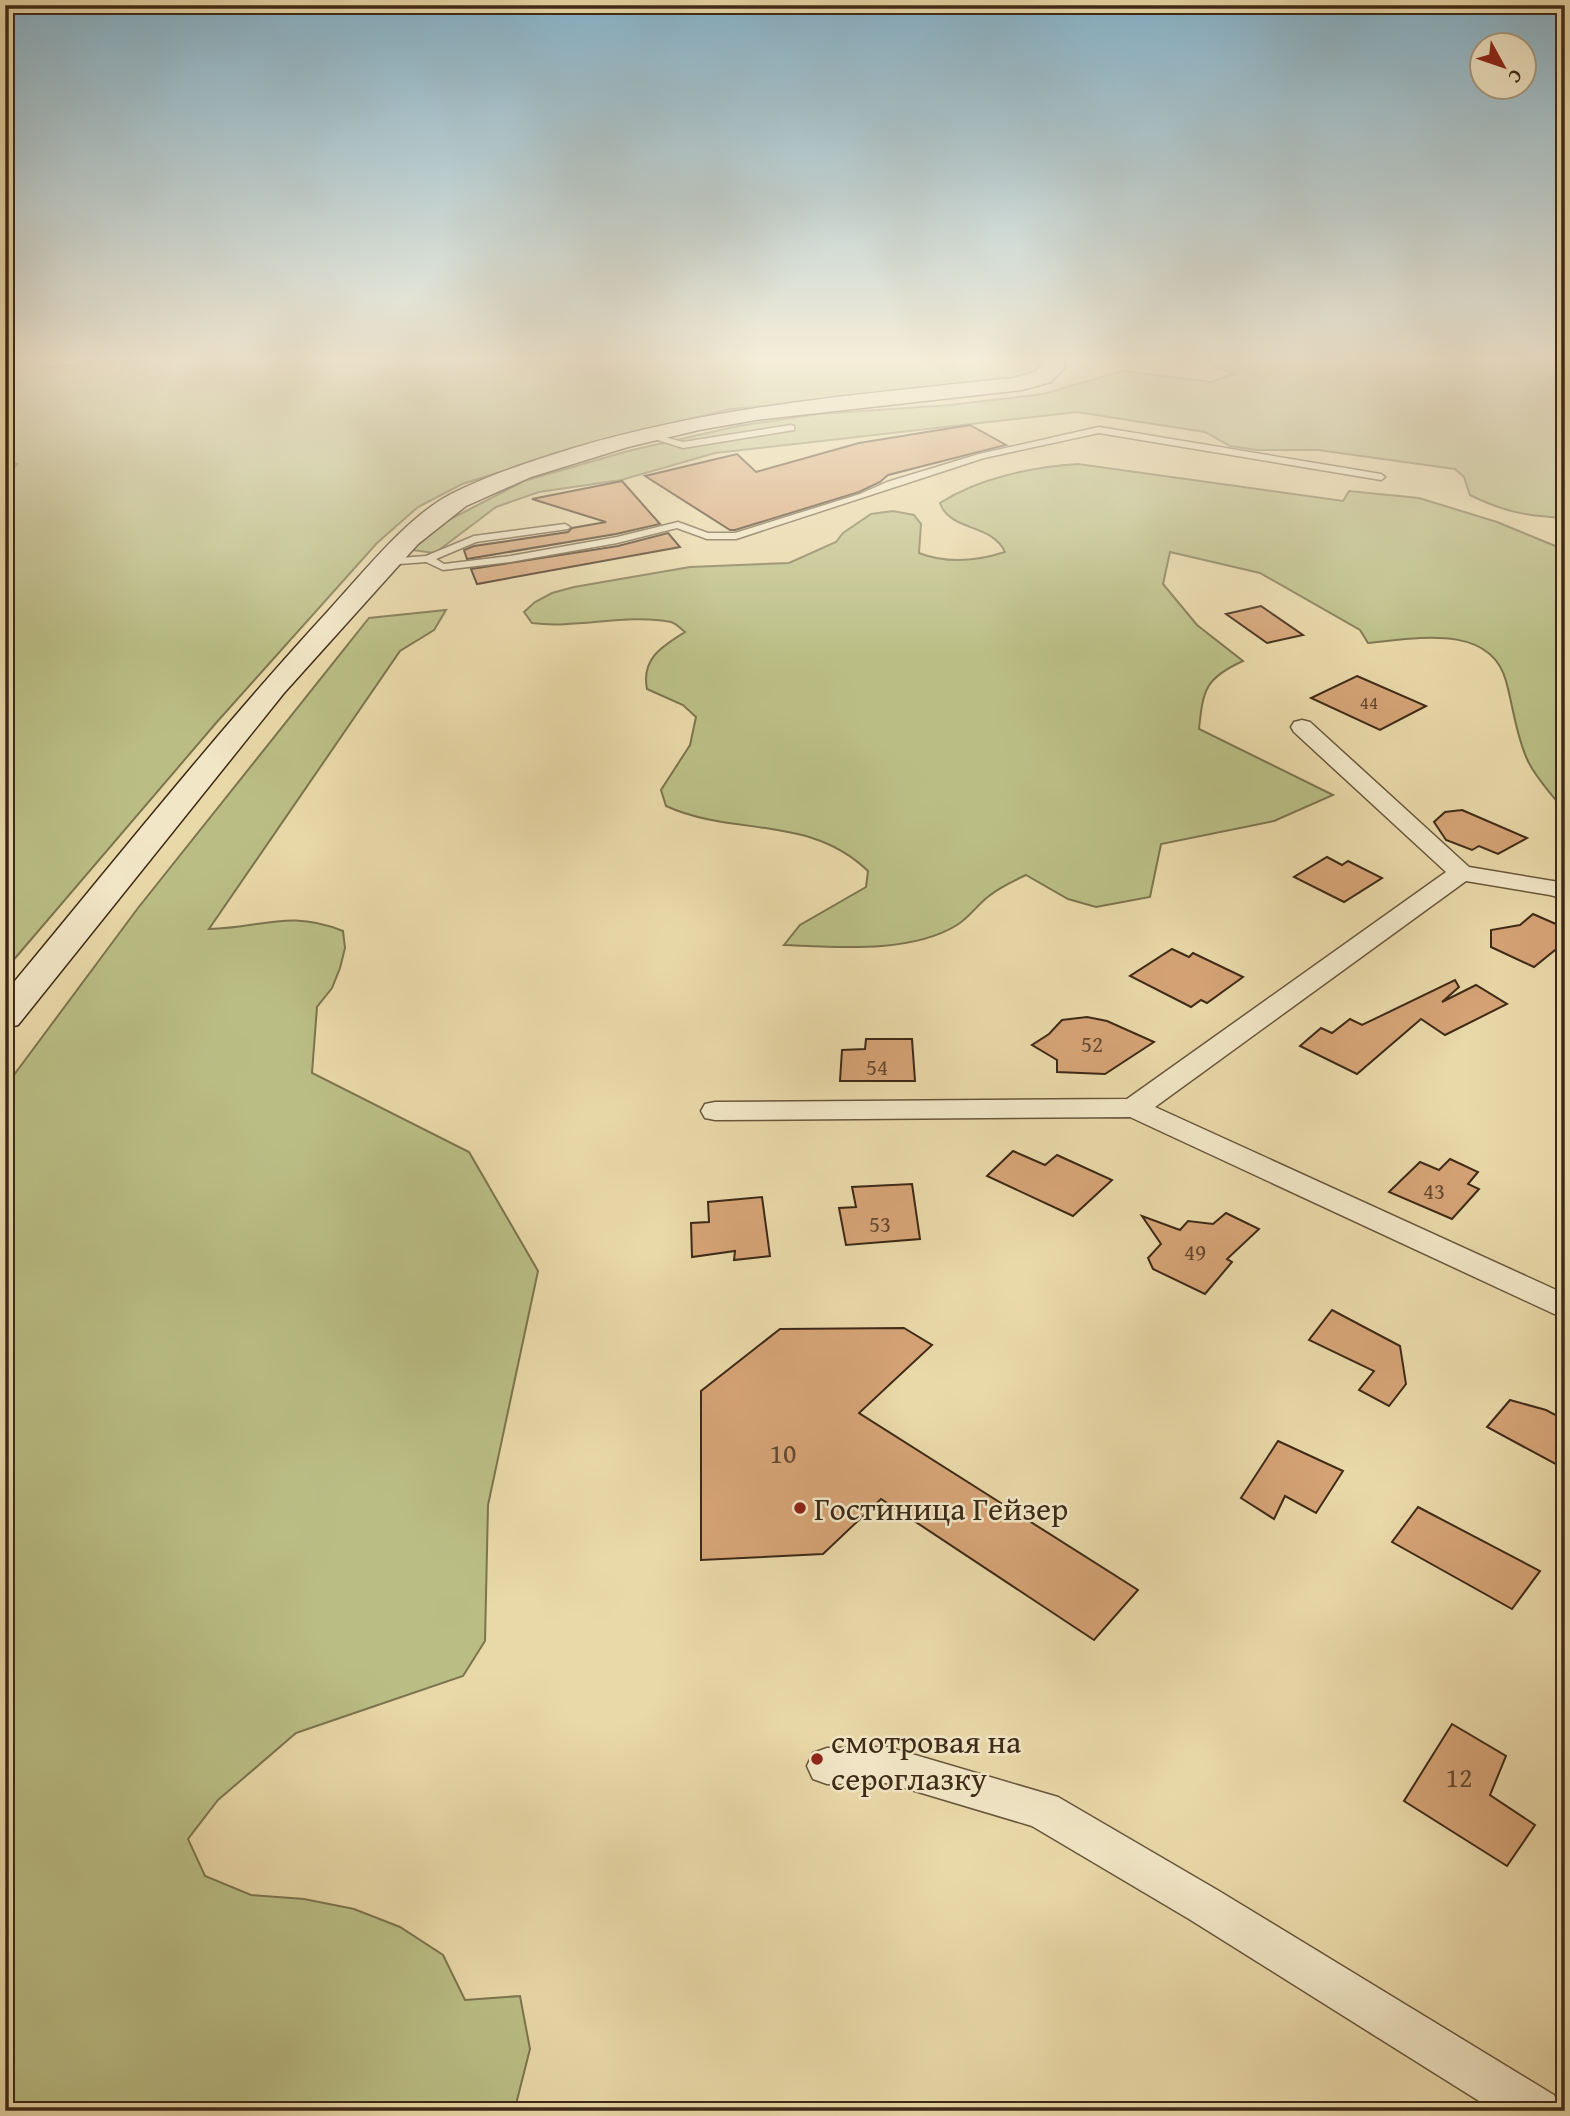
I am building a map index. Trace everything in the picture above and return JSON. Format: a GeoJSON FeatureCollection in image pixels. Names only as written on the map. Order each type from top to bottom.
{"type":"FeatureCollection","features":[{"type":"Feature","properties":{"kind":"main road"},"geometry":{"type":"LineString","coordinates":[[5,1017],[274,687],[386,562],[424,524],[470,494],[522,472],[573,457]]}},
{"type":"Feature","properties":{"kind":"street"},"geometry":{"type":"LineString","coordinates":[[1302,727],[1461,873],[1556,888],[1565,892]]}},
{"type":"Feature","properties":{"kind":"street"},"geometry":{"type":"LineString","coordinates":[[1134,1108],[1461,873]]}},
{"type":"Feature","properties":{"kind":"street"},"geometry":{"type":"LineString","coordinates":[[715,1111],[1134,1108],[1565,1308]]}},
{"type":"Feature","properties":{"kind":"street"},"geometry":{"type":"LineString","coordinates":[[827,1766],[888,1765],[1043,1810],[1215,1912],[1538,2111]]}},
{"type":"Feature","properties":{"kind":"lane"},"geometry":{"type":"LineString","coordinates":[[428,559],[443,566],[510,559],[617,540],[678,525],[707,536],[736,536],[980,457]]}},
{"type":"Feature","properties":{"kind":"lane"},"geometry":{"type":"LineString","coordinates":[[1259,457],[1381,477]]}},
{"type":"Feature","properties":{"kind":"lane"},"geometry":{"type":"LineString","coordinates":[[386,562],[428,559],[474,539],[565,527]]}},
{"type":"Feature","properties":{"kind":"green space"},"geometry":{"type":"Polygon","coordinates":[[[5,457],[549,457],[462,484],[418,507],[377,543],[216,723],[5,970],[5,482],[17,464],[5,461],[5,457]]]}},
{"type":"Feature","properties":{"kind":"green space"},"geometry":{"type":"Polygon","coordinates":[[[608,457],[702,457],[621,480],[539,492],[496,507],[435,553],[412,550],[441,524],[524,481],[608,457]]]}},
{"type":"Feature","properties":{"kind":"green space"},"geometry":{"type":"Polygon","coordinates":[[[1367,457],[1565,457],[1565,518],[1516,512],[1482,501],[1470,495],[1464,477],[1455,469],[1367,457]]]}},
{"type":"Feature","properties":{"kind":"green space"},"geometry":{"type":"Polygon","coordinates":[[[1078,464],[1343,501],[1349,491],[1419,498],[1497,522],[1565,550],[1565,812],[1530,766],[1520,740],[1506,681],[1497,662],[1484,650],[1467,642],[1447,638],[1368,643],[1360,630],[1260,573],[1170,552],[1163,584],[1197,625],[1243,661],[1221,673],[1208,687],[1202,704],[1199,729],[1333,795],[1274,821],[1161,844],[1150,897],[1096,907],[1068,899],[1026,875],[993,893],[957,925],[917,941],[872,947],[784,945],[800,925],[866,887],[868,871],[845,853],[821,841],[796,834],[718,821],[666,806],[661,790],[690,745],[696,717],[683,705],[647,689],[646,678],[647,669],[656,654],[685,632],[673,623],[637,619],[567,624],[532,623],[524,612],[552,593],[574,587],[690,567],[789,563],[836,542],[843,533],[871,514],[893,511],[914,515],[921,524],[919,553],[951,560],[994,555],[1005,552],[999,543],[991,536],[953,519],[940,503],[955,494],[1006,475],[1078,464]]]}},
{"type":"Feature","properties":{"kind":"green space"},"geometry":{"type":"Polygon","coordinates":[[[446,610],[434,630],[400,651],[209,929],[291,920],[307,921],[343,931],[345,948],[340,968],[332,988],[317,1007],[312,1073],[469,1152],[538,1271],[488,1505],[485,1641],[463,1676],[296,1733],[218,1800],[188,1839],[205,1876],[251,1895],[304,1899],[354,1909],[400,1927],[443,1955],[465,2000],[520,1996],[530,2049],[515,2108],[514,2111],[5,2111],[5,1087],[138,908],[369,618],[446,610]]]}},
{"type":"Feature","properties":{"kind":"building"},"geometry":{"type":"Polygon","coordinates":[[[726,457],[740,457],[756,472],[810,457],[960,457],[888,475],[859,492],[735,530],[730,530],[645,476],[726,457]]]}},
{"type":"Feature","properties":{"kind":"building"},"geometry":{"type":"Polygon","coordinates":[[[622,481],[660,524],[467,559],[464,550],[474,546],[568,532],[572,528],[606,522],[532,499],[622,481]]]}},
{"type":"Feature","properties":{"kind":"building"},"geometry":{"type":"Polygon","coordinates":[[[668,533],[680,547],[477,584],[471,569],[618,546],[668,533]]]}},
{"type":"Feature","properties":{"kind":"building"},"geometry":{"type":"Polygon","coordinates":[[[1261,606],[1303,635],[1267,643],[1226,614],[1261,606]]]}},
{"type":"Feature","properties":{"kind":"building"},"geometry":{"type":"Polygon","coordinates":[[[1357,676],[1426,706],[1380,730],[1311,698],[1357,676]]]}},
{"type":"Feature","properties":{"kind":"building"},"geometry":{"type":"Polygon","coordinates":[[[1462,810],[1527,838],[1498,854],[1479,846],[1472,850],[1446,840],[1434,822],[1445,812],[1462,810]]]}},
{"type":"Feature","properties":{"kind":"building"},"geometry":{"type":"Polygon","coordinates":[[[1327,857],[1342,865],[1348,861],[1382,878],[1344,902],[1294,877],[1327,857]]]}},
{"type":"Feature","properties":{"kind":"building"},"geometry":{"type":"Polygon","coordinates":[[[1533,914],[1565,928],[1565,942],[1534,967],[1491,947],[1491,930],[1520,925],[1533,914]]]}},
{"type":"Feature","properties":{"kind":"building"},"geometry":{"type":"Polygon","coordinates":[[[1172,949],[1189,957],[1193,953],[1243,977],[1207,1003],[1201,1000],[1191,1007],[1130,976],[1172,949]]]}},
{"type":"Feature","properties":{"kind":"building"},"geometry":{"type":"Polygon","coordinates":[[[1455,980],[1459,987],[1442,1002],[1476,985],[1507,1004],[1445,1035],[1421,1019],[1357,1074],[1300,1046],[1321,1028],[1332,1033],[1350,1019],[1362,1025],[1455,980]]]}},
{"type":"Feature","properties":{"kind":"building"},"geometry":{"type":"Polygon","coordinates":[[[1087,1017],[1107,1021],[1154,1042],[1105,1074],[1057,1072],[1057,1060],[1032,1045],[1049,1034],[1062,1020],[1087,1017]]]}},
{"type":"Feature","properties":{"kind":"building"},"geometry":{"type":"Polygon","coordinates":[[[866,1039],[912,1039],[915,1081],[840,1081],[842,1050],[865,1049],[866,1039]]]}},
{"type":"Feature","properties":{"kind":"building"},"geometry":{"type":"Polygon","coordinates":[[[1013,1151],[1045,1165],[1057,1155],[1112,1180],[1073,1216],[987,1176],[1013,1151]]]}},
{"type":"Feature","properties":{"kind":"building"},"geometry":{"type":"Polygon","coordinates":[[[1450,1159],[1478,1172],[1468,1184],[1479,1189],[1452,1219],[1389,1192],[1420,1162],[1439,1170],[1450,1159]]]}},
{"type":"Feature","properties":{"kind":"building"},"geometry":{"type":"Polygon","coordinates":[[[912,1184],[920,1239],[846,1245],[839,1208],[856,1207],[852,1187],[912,1184]]]}},
{"type":"Feature","properties":{"kind":"building"},"geometry":{"type":"Polygon","coordinates":[[[762,1197],[770,1256],[734,1260],[735,1251],[692,1257],[691,1223],[709,1222],[708,1202],[762,1197]]]}},
{"type":"Feature","properties":{"kind":"building"},"geometry":{"type":"Polygon","coordinates":[[[1226,1213],[1259,1229],[1227,1259],[1232,1262],[1205,1294],[1153,1269],[1148,1258],[1161,1244],[1142,1216],[1180,1230],[1188,1221],[1213,1224],[1226,1213]]]}},
{"type":"Feature","properties":{"kind":"building"},"geometry":{"type":"Polygon","coordinates":[[[1332,1310],[1400,1346],[1406,1384],[1389,1406],[1359,1390],[1374,1371],[1309,1340],[1332,1310]]]}},
{"type":"Feature","properties":{"kind":"building"},"geometry":{"type":"Polygon","coordinates":[[[904,1328],[932,1345],[859,1413],[1138,1590],[1094,1640],[881,1499],[823,1554],[701,1560],[701,1391],[780,1329],[904,1328]]]}},
{"type":"Feature","properties":{"kind":"building"},"geometry":{"type":"Polygon","coordinates":[[[1510,1400],[1546,1410],[1565,1420],[1565,1469],[1487,1427],[1510,1400]]]}},
{"type":"Feature","properties":{"kind":"building"},"geometry":{"type":"Polygon","coordinates":[[[1278,1441],[1343,1471],[1316,1513],[1285,1496],[1274,1519],[1241,1498],[1278,1441]]]}},
{"type":"Feature","properties":{"kind":"building"},"geometry":{"type":"Polygon","coordinates":[[[1418,1507],[1540,1571],[1512,1609],[1392,1542],[1418,1507]]]}},
{"type":"Feature","properties":{"kind":"building"},"geometry":{"type":"Polygon","coordinates":[[[1452,1724],[1506,1756],[1490,1795],[1535,1825],[1507,1866],[1404,1801],[1452,1724]]]}},
{"type":"Feature","properties":{"kind":"place","name":"Гостиница Гейзер"},"geometry":{"type":"Point","coordinates":[800,1508]}},
{"type":"Feature","properties":{"kind":"place","name":"смотровая на сероглазку"},"geometry":{"type":"Point","coordinates":[817,1759]}}]}
